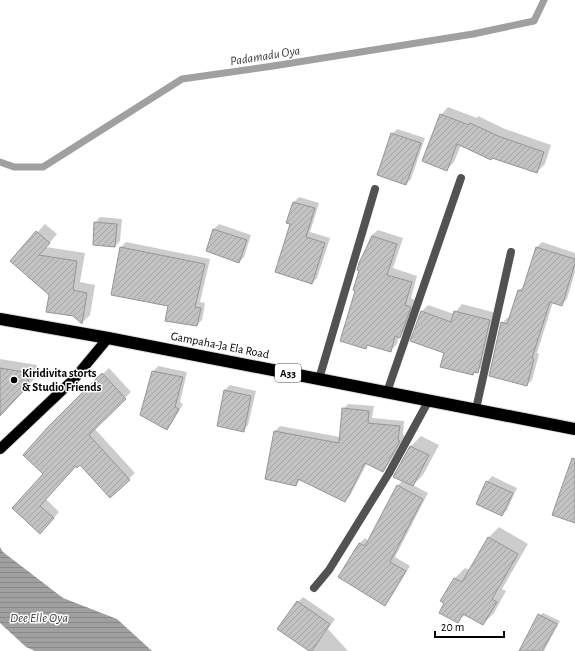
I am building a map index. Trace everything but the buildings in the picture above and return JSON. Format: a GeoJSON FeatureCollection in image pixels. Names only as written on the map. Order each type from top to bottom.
{"type":"FeatureCollection","features":[{"type":"Feature","properties":{"kind":"highway","name":"Gampaha-Ja Ela Road"},"geometry":{"type":"LineString","coordinates":[[0,319],[108,338],[575,429]]}},
{"type":"Feature","properties":{"kind":"main road"},"geometry":{"type":"LineString","coordinates":[[0,449],[74,379],[108,338]]}},
{"type":"Feature","properties":{"kind":"lane"},"geometry":{"type":"LineString","coordinates":[[386,392],[461,178]]}},
{"type":"Feature","properties":{"kind":"lane"},"geometry":{"type":"LineString","coordinates":[[319,379],[375,189]]}},
{"type":"Feature","properties":{"kind":"lane"},"geometry":{"type":"LineString","coordinates":[[476,409],[511,252]]}},
{"type":"Feature","properties":{"kind":"lane"},"geometry":{"type":"LineString","coordinates":[[314,588],[329,570],[389,473],[429,400]]}},
{"type":"Feature","properties":{"kind":"water","name":"Dee Elle Oya"},"geometry":{"type":"Polygon","coordinates":[[[0,547],[3,552],[63,598],[117,619],[152,651],[35,651],[26,647],[0,623],[0,547]]]}},
{"type":"Feature","properties":{"kind":"waterway","name":"Padamadu Oya"},"geometry":{"type":"LineString","coordinates":[[0,162],[14,167],[43,167],[182,79],[473,34],[534,21],[544,0]]}},
{"type":"Feature","properties":{"kind":"place","name":"Kiridivita storts & Studio Friends"},"geometry":{"type":"Point","coordinates":[14,380]}}]}
